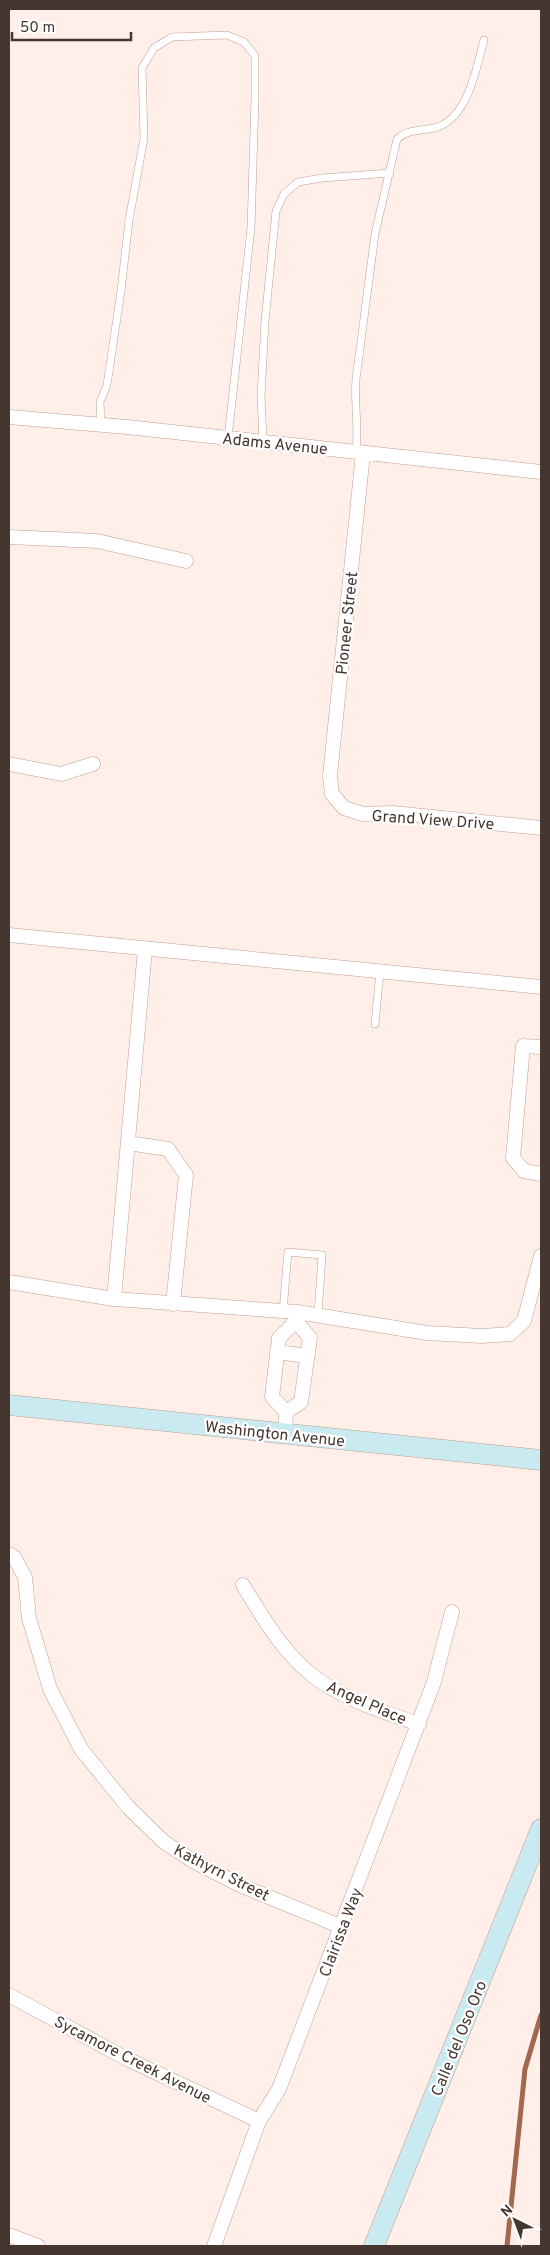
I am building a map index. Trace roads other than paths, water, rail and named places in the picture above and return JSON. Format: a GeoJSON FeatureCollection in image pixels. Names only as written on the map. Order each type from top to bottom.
{"type":"FeatureCollection","features":[{"type":"Feature","properties":{"kind":"main road","name":"Washington Avenue"},"geometry":{"type":"LineString","coordinates":[[9,1405],[541,1460]]}},
{"type":"Feature","properties":{"kind":"main road","name":"Calle del Oso Oro"},"geometry":{"type":"LineString","coordinates":[[374,2246],[541,1829]]}},
{"type":"Feature","properties":{"kind":"street","name":"Adams Avenue"},"geometry":{"type":"LineString","coordinates":[[9,417],[228,438],[541,472]]}},
{"type":"Feature","properties":{"kind":"street","name":"Pioneer Street"},"geometry":{"type":"LineString","coordinates":[[332,794],[330,776],[360,452]]}},
{"type":"Feature","properties":{"kind":"street"},"geometry":{"type":"LineString","coordinates":[[9,537],[97,540],[186,561]]}},
{"type":"Feature","properties":{"kind":"street"},"geometry":{"type":"LineString","coordinates":[[9,764],[62,774],[93,764]]}},
{"type":"Feature","properties":{"kind":"street","name":"Grand View Drive"},"geometry":{"type":"LineString","coordinates":[[332,794],[344,808],[363,814],[393,813],[541,828]]}},
{"type":"Feature","properties":{"kind":"street"},"geometry":{"type":"LineString","coordinates":[[9,936],[541,987]]}},
{"type":"Feature","properties":{"kind":"street"},"geometry":{"type":"LineString","coordinates":[[114,1299],[145,949]]}},
{"type":"Feature","properties":{"kind":"street"},"geometry":{"type":"LineString","coordinates":[[541,1047],[524,1046],[513,1158],[524,1171],[541,1174]]}},
{"type":"Feature","properties":{"kind":"street"},"geometry":{"type":"LineString","coordinates":[[128,1143],[168,1149],[186,1175],[173,1304]]}},
{"type":"Feature","properties":{"kind":"street"},"geometry":{"type":"LineString","coordinates":[[9,1282],[114,1299],[292,1315],[318,1315],[426,1333],[482,1336],[510,1334],[524,1321],[541,1256]]}},
{"type":"Feature","properties":{"kind":"street"},"geometry":{"type":"LineString","coordinates":[[285,1434],[286,1412],[272,1397],[279,1338],[292,1315]]}},
{"type":"Feature","properties":{"kind":"street"},"geometry":{"type":"LineString","coordinates":[[286,1412],[301,1402],[310,1338],[292,1315]]}},
{"type":"Feature","properties":{"kind":"street"},"geometry":{"type":"LineString","coordinates":[[277,1352],[307,1356]]}},
{"type":"Feature","properties":{"kind":"street","name":"Kathyrn Street"},"geometry":{"type":"LineString","coordinates":[[9,1554],[14,1557],[25,1577],[29,1618],[50,1688],[81,1749],[128,1807],[164,1842],[193,1861],[242,1886],[342,1927]]}},
{"type":"Feature","properties":{"kind":"street","name":"Angel Place"},"geometry":{"type":"LineString","coordinates":[[243,1585],[263,1617],[294,1658],[322,1683],[366,1706],[419,1724]]}},
{"type":"Feature","properties":{"kind":"street","name":"Clairissa Way"},"geometry":{"type":"LineString","coordinates":[[214,2246],[259,2121],[279,2089],[419,1724],[434,1682],[452,1612]]}},
{"type":"Feature","properties":{"kind":"street","name":"Sycamore Creek Avenue"},"geometry":{"type":"LineString","coordinates":[[9,1995],[127,2059],[259,2121]]}},
{"type":"Feature","properties":{"kind":"street"},"geometry":{"type":"LineString","coordinates":[[9,2235],[38,2246]]}},
{"type":"Feature","properties":{"kind":"lane"},"geometry":{"type":"LineString","coordinates":[[101,425],[100,402],[107,385],[122,291],[128,220],[144,138],[142,68],[154,48],[172,37],[227,35],[244,42],[255,56],[251,228],[228,438]]}},
{"type":"Feature","properties":{"kind":"lane"},"geometry":{"type":"LineString","coordinates":[[360,452],[355,400],[356,379],[375,234],[397,139],[410,130],[435,128],[447,123],[460,110],[471,84],[484,40]]}},
{"type":"Feature","properties":{"kind":"lane"},"geometry":{"type":"LineString","coordinates":[[263,442],[261,386],[276,211],[284,194],[298,182],[322,178],[390,173]]}},
{"type":"Feature","properties":{"kind":"lane"},"geometry":{"type":"LineString","coordinates":[[375,1024],[380,971]]}},
{"type":"Feature","properties":{"kind":"lane"},"geometry":{"type":"LineString","coordinates":[[292,1315],[288,1252],[322,1256],[318,1315]]}},
{"type":"Feature","properties":{"kind":"waterway"},"geometry":{"type":"LineString","coordinates":[[507,2246],[525,2069],[541,2015]]}}]}
